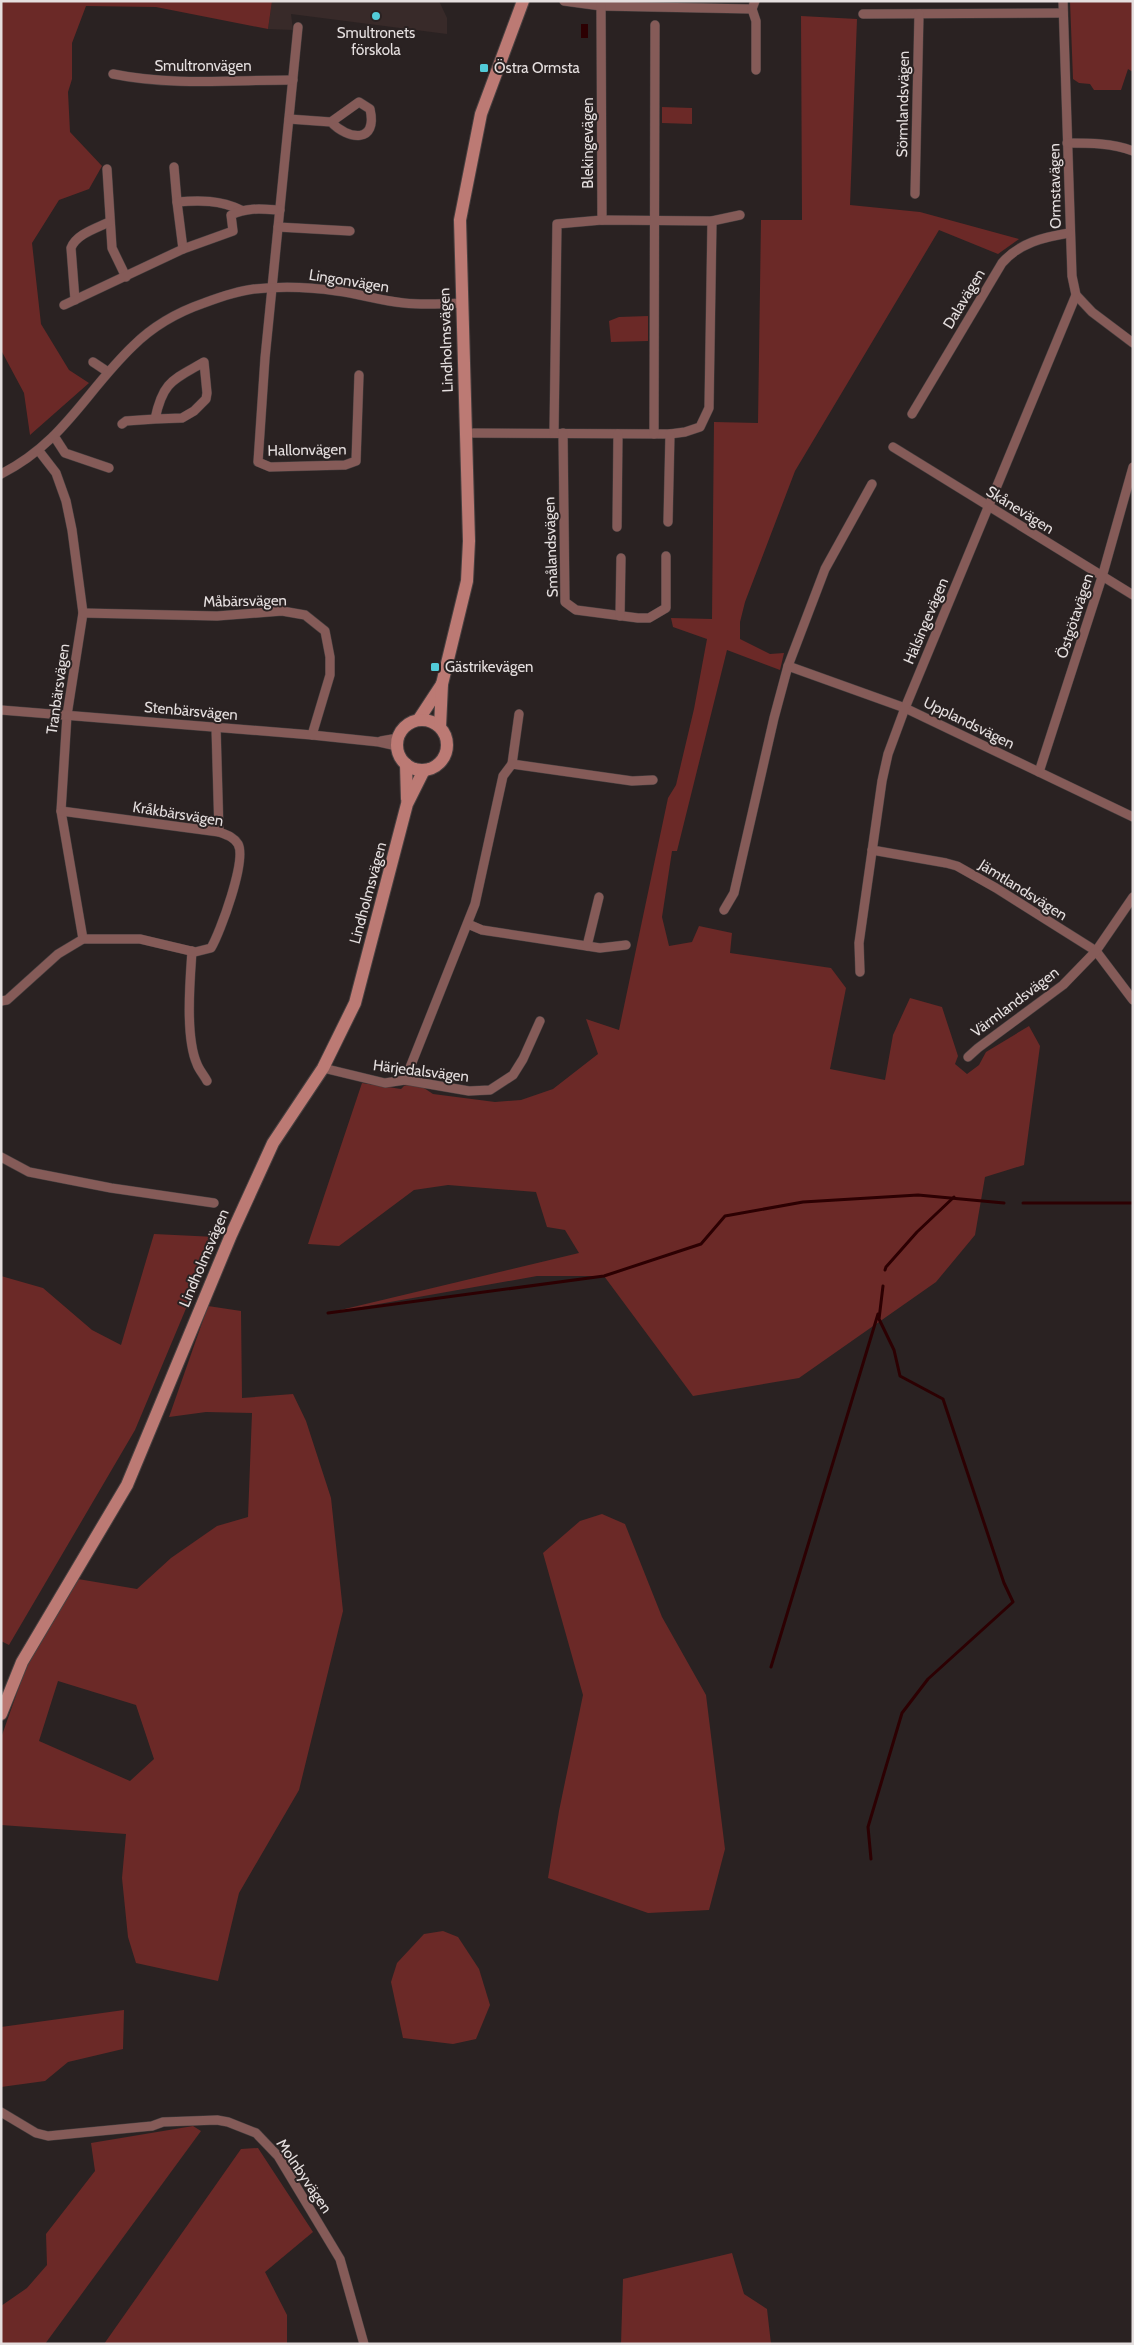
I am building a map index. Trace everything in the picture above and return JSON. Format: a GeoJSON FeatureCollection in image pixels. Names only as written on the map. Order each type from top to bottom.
{"type":"FeatureCollection","features":[{"type":"Feature","properties":{"kind":"main road","name":"Lindholmsvägen"},"geometry":{"type":"LineString","coordinates":[[1,1714],[22,1662],[127,1485],[231,1235],[273,1143],[323,1068],[355,1003],[408,804],[424,770],[436,766],[444,756],[447,743],[440,727],[442,684],[467,581],[469,541],[460,220],[464,190],[481,114],[523,1]]}},
{"type":"Feature","properties":{"kind":"main road","name":"Lindholmsvägen"},"geometry":{"type":"LineString","coordinates":[[408,804],[406,764],[399,755],[397,742],[408,724],[419,720],[442,684]]}},
{"type":"Feature","properties":{"kind":"main road"},"geometry":{"type":"LineString","coordinates":[[419,720],[430,721],[440,727]]}},
{"type":"Feature","properties":{"kind":"main road"},"geometry":{"type":"LineString","coordinates":[[406,764],[424,770]]}},
{"type":"Feature","properties":{"kind":"street"},"geometry":{"type":"LineString","coordinates":[[564,1],[601,6],[753,5],[756,21],[756,70]]}},
{"type":"Feature","properties":{"kind":"street","name":"Ormstavägen"},"geometry":{"type":"LineString","coordinates":[[1063,1],[1069,233],[1072,276],[1076,295]]}},
{"type":"Feature","properties":{"kind":"street","name":"Blekingevägen"},"geometry":{"type":"LineString","coordinates":[[601,6],[602,220]]}},
{"type":"Feature","properties":{"kind":"street"},"geometry":{"type":"LineString","coordinates":[[863,14],[1063,13]]}},
{"type":"Feature","properties":{"kind":"street","name":"Sörmlandsvägen"},"geometry":{"type":"LineString","coordinates":[[916,194],[919,14]]}},
{"type":"Feature","properties":{"kind":"street"},"geometry":{"type":"LineString","coordinates":[[654,434],[655,25]]}},
{"type":"Feature","properties":{"kind":"street"},"geometry":{"type":"LineString","coordinates":[[271,287],[298,27]]}},
{"type":"Feature","properties":{"kind":"street","name":"Smultronvägen"},"geometry":{"type":"LineString","coordinates":[[113,74],[157,80],[293,80]]}},
{"type":"Feature","properties":{"kind":"street"},"geometry":{"type":"LineString","coordinates":[[289,119],[331,122],[359,102],[370,109],[373,119],[371,128],[366,134],[359,136],[339,131],[331,122]]}},
{"type":"Feature","properties":{"kind":"street"},"geometry":{"type":"LineString","coordinates":[[1068,143],[1102,144],[1133,151]]}},
{"type":"Feature","properties":{"kind":"street"},"geometry":{"type":"LineString","coordinates":[[174,166],[184,248]]}},
{"type":"Feature","properties":{"kind":"street"},"geometry":{"type":"LineString","coordinates":[[106,169],[112,248],[126,277]]}},
{"type":"Feature","properties":{"kind":"street"},"geometry":{"type":"LineString","coordinates":[[177,202],[206,200],[245,209],[280,210]]}},
{"type":"Feature","properties":{"kind":"street"},"geometry":{"type":"LineString","coordinates":[[64,305],[184,248],[233,231],[231,215],[245,209]]}},
{"type":"Feature","properties":{"kind":"street"},"geometry":{"type":"LineString","coordinates":[[559,433],[557,224],[602,220],[712,221],[740,215]]}},
{"type":"Feature","properties":{"kind":"street"},"geometry":{"type":"LineString","coordinates":[[465,433],[670,434],[686,432],[700,427],[709,408],[712,221]]}},
{"type":"Feature","properties":{"kind":"street"},"geometry":{"type":"LineString","coordinates":[[76,300],[71,248],[82,235],[109,222]]}},
{"type":"Feature","properties":{"kind":"street"},"geometry":{"type":"LineString","coordinates":[[278,227],[350,231]]}},
{"type":"Feature","properties":{"kind":"street","name":"Dalavägen"},"geometry":{"type":"LineString","coordinates":[[912,414],[1002,263],[1022,246],[1048,237],[1069,233]]}},
{"type":"Feature","properties":{"kind":"street","name":"Lingonvägen"},"geometry":{"type":"LineString","coordinates":[[2,470],[38,451],[54,436],[70,420],[108,372],[134,344],[160,324],[192,307],[233,293],[271,287],[338,291],[405,303],[461,303]]}},
{"type":"Feature","properties":{"kind":"street","name":"Hallonvägen"},"geometry":{"type":"LineString","coordinates":[[271,287],[259,423],[258,462],[270,467],[345,465],[356,461],[360,375]]}},
{"type":"Feature","properties":{"kind":"street"},"geometry":{"type":"LineString","coordinates":[[1076,295],[1092,312],[1133,343]]}},
{"type":"Feature","properties":{"kind":"street","name":"Hälsingevägen"},"geometry":{"type":"LineString","coordinates":[[860,972],[859,943],[888,754],[905,708],[1076,295]]}},
{"type":"Feature","properties":{"kind":"street"},"geometry":{"type":"LineString","coordinates":[[93,362],[108,372]]}},
{"type":"Feature","properties":{"kind":"street"},"geometry":{"type":"LineString","coordinates":[[122,424],[126,421],[182,418],[194,411],[206,399],[204,362],[171,382],[159,396],[155,419]]}},
{"type":"Feature","properties":{"kind":"street","name":"Smålandsvägen"},"geometry":{"type":"LineString","coordinates":[[559,433],[564,602],[576,610],[649,618],[666,608],[666,556]]}},
{"type":"Feature","properties":{"kind":"street"},"geometry":{"type":"LineString","coordinates":[[617,527],[618,434]]}},
{"type":"Feature","properties":{"kind":"street"},"geometry":{"type":"LineString","coordinates":[[668,522],[670,434]]}},
{"type":"Feature","properties":{"kind":"street"},"geometry":{"type":"LineString","coordinates":[[54,436],[65,453],[109,468]]}},
{"type":"Feature","properties":{"kind":"street","name":"Skånevägen"},"geometry":{"type":"LineString","coordinates":[[893,448],[1133,595]]}},
{"type":"Feature","properties":{"kind":"street","name":"Tranbärsvägen"},"geometry":{"type":"LineString","coordinates":[[38,451],[56,473],[66,501],[72,530],[83,613],[66,715],[61,811],[83,939]]}},
{"type":"Feature","properties":{"kind":"street","name":"Östgötavägen"},"geometry":{"type":"LineString","coordinates":[[1039,772],[1102,577],[1133,467]]}},
{"type":"Feature","properties":{"kind":"street"},"geometry":{"type":"LineString","coordinates":[[724,910],[734,893],[774,718],[788,666],[824,569],[872,484]]}},
{"type":"Feature","properties":{"kind":"street"},"geometry":{"type":"LineString","coordinates":[[620,616],[621,558]]}},
{"type":"Feature","properties":{"kind":"street","name":"Måbärsvägen"},"geometry":{"type":"LineString","coordinates":[[83,613],[217,616],[282,612],[305,615],[325,631],[330,657],[330,674],[312,735]]}},
{"type":"Feature","properties":{"kind":"street","name":"Upplandsvägen"},"geometry":{"type":"LineString","coordinates":[[788,666],[905,708],[1133,817]]}},
{"type":"Feature","properties":{"kind":"street","name":"Stenbärsvägen"},"geometry":{"type":"LineString","coordinates":[[1,710],[397,742]]}},
{"type":"Feature","properties":{"kind":"street"},"geometry":{"type":"LineString","coordinates":[[404,1080],[475,904],[503,776],[512,764],[519,714]]}},
{"type":"Feature","properties":{"kind":"street"},"geometry":{"type":"LineString","coordinates":[[216,727],[219,832]]}},
{"type":"Feature","properties":{"kind":"street"},"geometry":{"type":"LineString","coordinates":[[512,764],[632,781],[653,780]]}},
{"type":"Feature","properties":{"kind":"street","name":"Kråkbärsvägen"},"geometry":{"type":"LineString","coordinates":[[61,811],[219,832],[232,837],[239,846],[240,867],[218,937],[211,948],[192,951]]}},
{"type":"Feature","properties":{"kind":"street","name":"Jämtlandsvägen"},"geometry":{"type":"LineString","coordinates":[[872,850],[957,866],[1096,951],[1133,1000]]}},
{"type":"Feature","properties":{"kind":"street"},"geometry":{"type":"LineString","coordinates":[[587,946],[598,897]]}},
{"type":"Feature","properties":{"kind":"street","name":"Värmlandsvägen"},"geometry":{"type":"LineString","coordinates":[[968,1057],[1063,986],[1096,951],[1133,897]]}},
{"type":"Feature","properties":{"kind":"street"},"geometry":{"type":"LineString","coordinates":[[468,924],[482,930],[600,948],[626,945]]}},
{"type":"Feature","properties":{"kind":"street"},"geometry":{"type":"LineString","coordinates":[[1,1001],[7,1000],[58,954],[83,939],[140,939],[192,951],[188,1000],[193,1044],[196,1064],[207,1081]]}},
{"type":"Feature","properties":{"kind":"street","name":"Härjedalsvägen"},"geometry":{"type":"LineString","coordinates":[[323,1068],[385,1083],[404,1080],[469,1091],[490,1090],[513,1075],[523,1059],[540,1021]]}},
{"type":"Feature","properties":{"kind":"street"},"geometry":{"type":"LineString","coordinates":[[1,1157],[29,1172],[111,1188],[214,1203]]}},
{"type":"Feature","properties":{"kind":"street","name":"Molnbyvägen"},"geometry":{"type":"LineString","coordinates":[[1,2112],[36,2133],[59,2137],[152,2126],[163,2122],[201,2120],[228,2122],[256,2133],[278,2156],[340,2259],[364,2344]]}},
{"type":"Feature","properties":{"kind":"shaded area"},"geometry":{"type":"Polygon","coordinates":[[[1,1],[272,1],[268,29],[156,7],[86,6],[72,43],[72,79],[68,92],[70,132],[102,166],[89,189],[59,200],[32,243],[41,324],[69,370],[89,383],[30,435],[24,393],[1,350],[1,1]]]}},
{"type":"Feature","properties":{"kind":"shaded area","name":"Smultronets förskola"},"geometry":{"type":"Polygon","coordinates":[[[272,1],[439,1],[447,18],[447,34],[291,14],[293,30],[268,29],[272,1]]]}},
{"type":"Feature","properties":{"kind":"shaded area"},"geometry":{"type":"Polygon","coordinates":[[[1070,1],[1133,1],[1133,72],[1128,69],[1121,90],[1094,90],[1090,84],[1079,83],[1073,79],[1070,1]]]}},
{"type":"Feature","properties":{"kind":"shaded area"},"geometry":{"type":"Polygon","coordinates":[[[801,16],[857,19],[850,205],[920,212],[1019,239],[998,254],[939,230],[795,471],[745,602],[740,622],[740,639],[770,654],[784,653],[780,670],[727,650],[677,851],[672,851],[662,917],[669,946],[692,942],[699,926],[732,933],[730,953],[831,968],[846,988],[830,1069],[885,1080],[893,1035],[910,998],[942,1007],[958,1056],[955,1064],[967,1074],[979,1065],[986,1052],[1029,1026],[1040,1046],[1024,1165],[985,1177],[975,1235],[936,1282],[799,1378],[693,1396],[604,1276],[537,1276],[328,1313],[579,1253],[565,1230],[547,1227],[536,1192],[448,1185],[414,1190],[339,1246],[308,1244],[362,1083],[401,1089],[415,1082],[433,1094],[495,1102],[521,1100],[553,1089],[598,1054],[586,1019],[619,1030],[668,798],[676,785],[694,709],[707,639],[673,627],[671,618],[712,619],[714,422],[758,423],[761,220],[802,220],[801,16]]]}},
{"type":"Feature","properties":{"kind":"shaded area"},"geometry":{"type":"Polygon","coordinates":[[[581,24],[588,24],[588,38],[581,38],[581,24]]]}},
{"type":"Feature","properties":{"kind":"shaded area"},"geometry":{"type":"Polygon","coordinates":[[[662,107],[692,108],[692,124],[662,123],[662,107]]]}},
{"type":"Feature","properties":{"kind":"shaded area"},"geometry":{"type":"Polygon","coordinates":[[[648,316],[648,341],[611,342],[609,321],[619,317],[648,316]]]}},
{"type":"Feature","properties":{"kind":"shaded area"},"geometry":{"type":"Polygon","coordinates":[[[154,1234],[216,1237],[135,1430],[9,1645],[1,1641],[1,1276],[43,1288],[92,1330],[121,1345],[154,1234]]]}},
{"type":"Feature","properties":{"kind":"shaded area"},"geometry":{"type":"Polygon","coordinates":[[[208,1306],[241,1311],[242,1398],[293,1394],[306,1421],[331,1498],[343,1611],[299,1790],[239,1893],[218,1981],[136,1963],[128,1937],[122,1878],[126,1834],[1,1825],[1,1738],[26,1667],[78,1579],[137,1589],[171,1558],[217,1526],[248,1517],[252,1413],[206,1412],[169,1417],[208,1306]],[[58,1681],[39,1741],[130,1781],[154,1759],[136,1705],[58,1681]]]}},
{"type":"Feature","properties":{"kind":"shaded area"},"geometry":{"type":"Polygon","coordinates":[[[602,1514],[625,1524],[662,1617],[706,1695],[725,1849],[709,1910],[648,1913],[548,1878],[559,1811],[583,1695],[543,1553],[580,1521],[602,1514]]]}},
{"type":"Feature","properties":{"kind":"shaded area"},"geometry":{"type":"Polygon","coordinates":[[[443,1931],[458,1937],[479,1969],[490,2005],[476,2039],[453,2044],[403,2038],[391,1982],[397,1963],[424,1934],[443,1931]]]}},
{"type":"Feature","properties":{"kind":"shaded area"},"geometry":{"type":"Polygon","coordinates":[[[124,2010],[123,2049],[68,2062],[45,2081],[1,2087],[1,2027],[124,2010]]]}},
{"type":"Feature","properties":{"kind":"shaded area"},"geometry":{"type":"Polygon","coordinates":[[[193,2126],[201,2131],[45,2344],[1,2344],[1,2306],[27,2288],[47,2265],[46,2234],[95,2171],[91,2143],[193,2126]]]}},
{"type":"Feature","properties":{"kind":"shaded area"},"geometry":{"type":"Polygon","coordinates":[[[258,2148],[313,2232],[265,2272],[287,2315],[287,2344],[104,2344],[241,2149],[258,2148]]]}},
{"type":"Feature","properties":{"kind":"shaded area"},"geometry":{"type":"Polygon","coordinates":[[[732,2253],[744,2294],[767,2309],[771,2344],[621,2344],[623,2279],[732,2253]]]}},
{"type":"Feature","properties":{"kind":"waterway"},"geometry":{"type":"LineString","coordinates":[[328,1313],[604,1276],[701,1244],[725,1216],[803,1202],[918,1195],[1004,1203]]}},
{"type":"Feature","properties":{"kind":"waterway"},"geometry":{"type":"LineString","coordinates":[[885,1270],[917,1232],[954,1197]]}},
{"type":"Feature","properties":{"kind":"waterway"},"geometry":{"type":"LineString","coordinates":[[1023,1203],[1133,1203]]}},
{"type":"Feature","properties":{"kind":"waterway"},"geometry":{"type":"LineString","coordinates":[[871,1859],[868,1827],[902,1713],[928,1679],[1013,1602],[1004,1583],[943,1399],[900,1376],[894,1350],[879,1319],[883,1286]]}},
{"type":"Feature","properties":{"kind":"waterway"},"geometry":{"type":"LineString","coordinates":[[771,1667],[878,1314]]}},
{"type":"Feature","properties":{"kind":"place","name":"Smultronets förskola"},"geometry":{"type":"Point","coordinates":[376,16]}},
{"type":"Feature","properties":{"kind":"place","name":"Östra Ormsta"},"geometry":{"type":"Point","coordinates":[484,68]}},
{"type":"Feature","properties":{"kind":"place","name":"Gästrikevägen"},"geometry":{"type":"Point","coordinates":[435,667]}}]}
